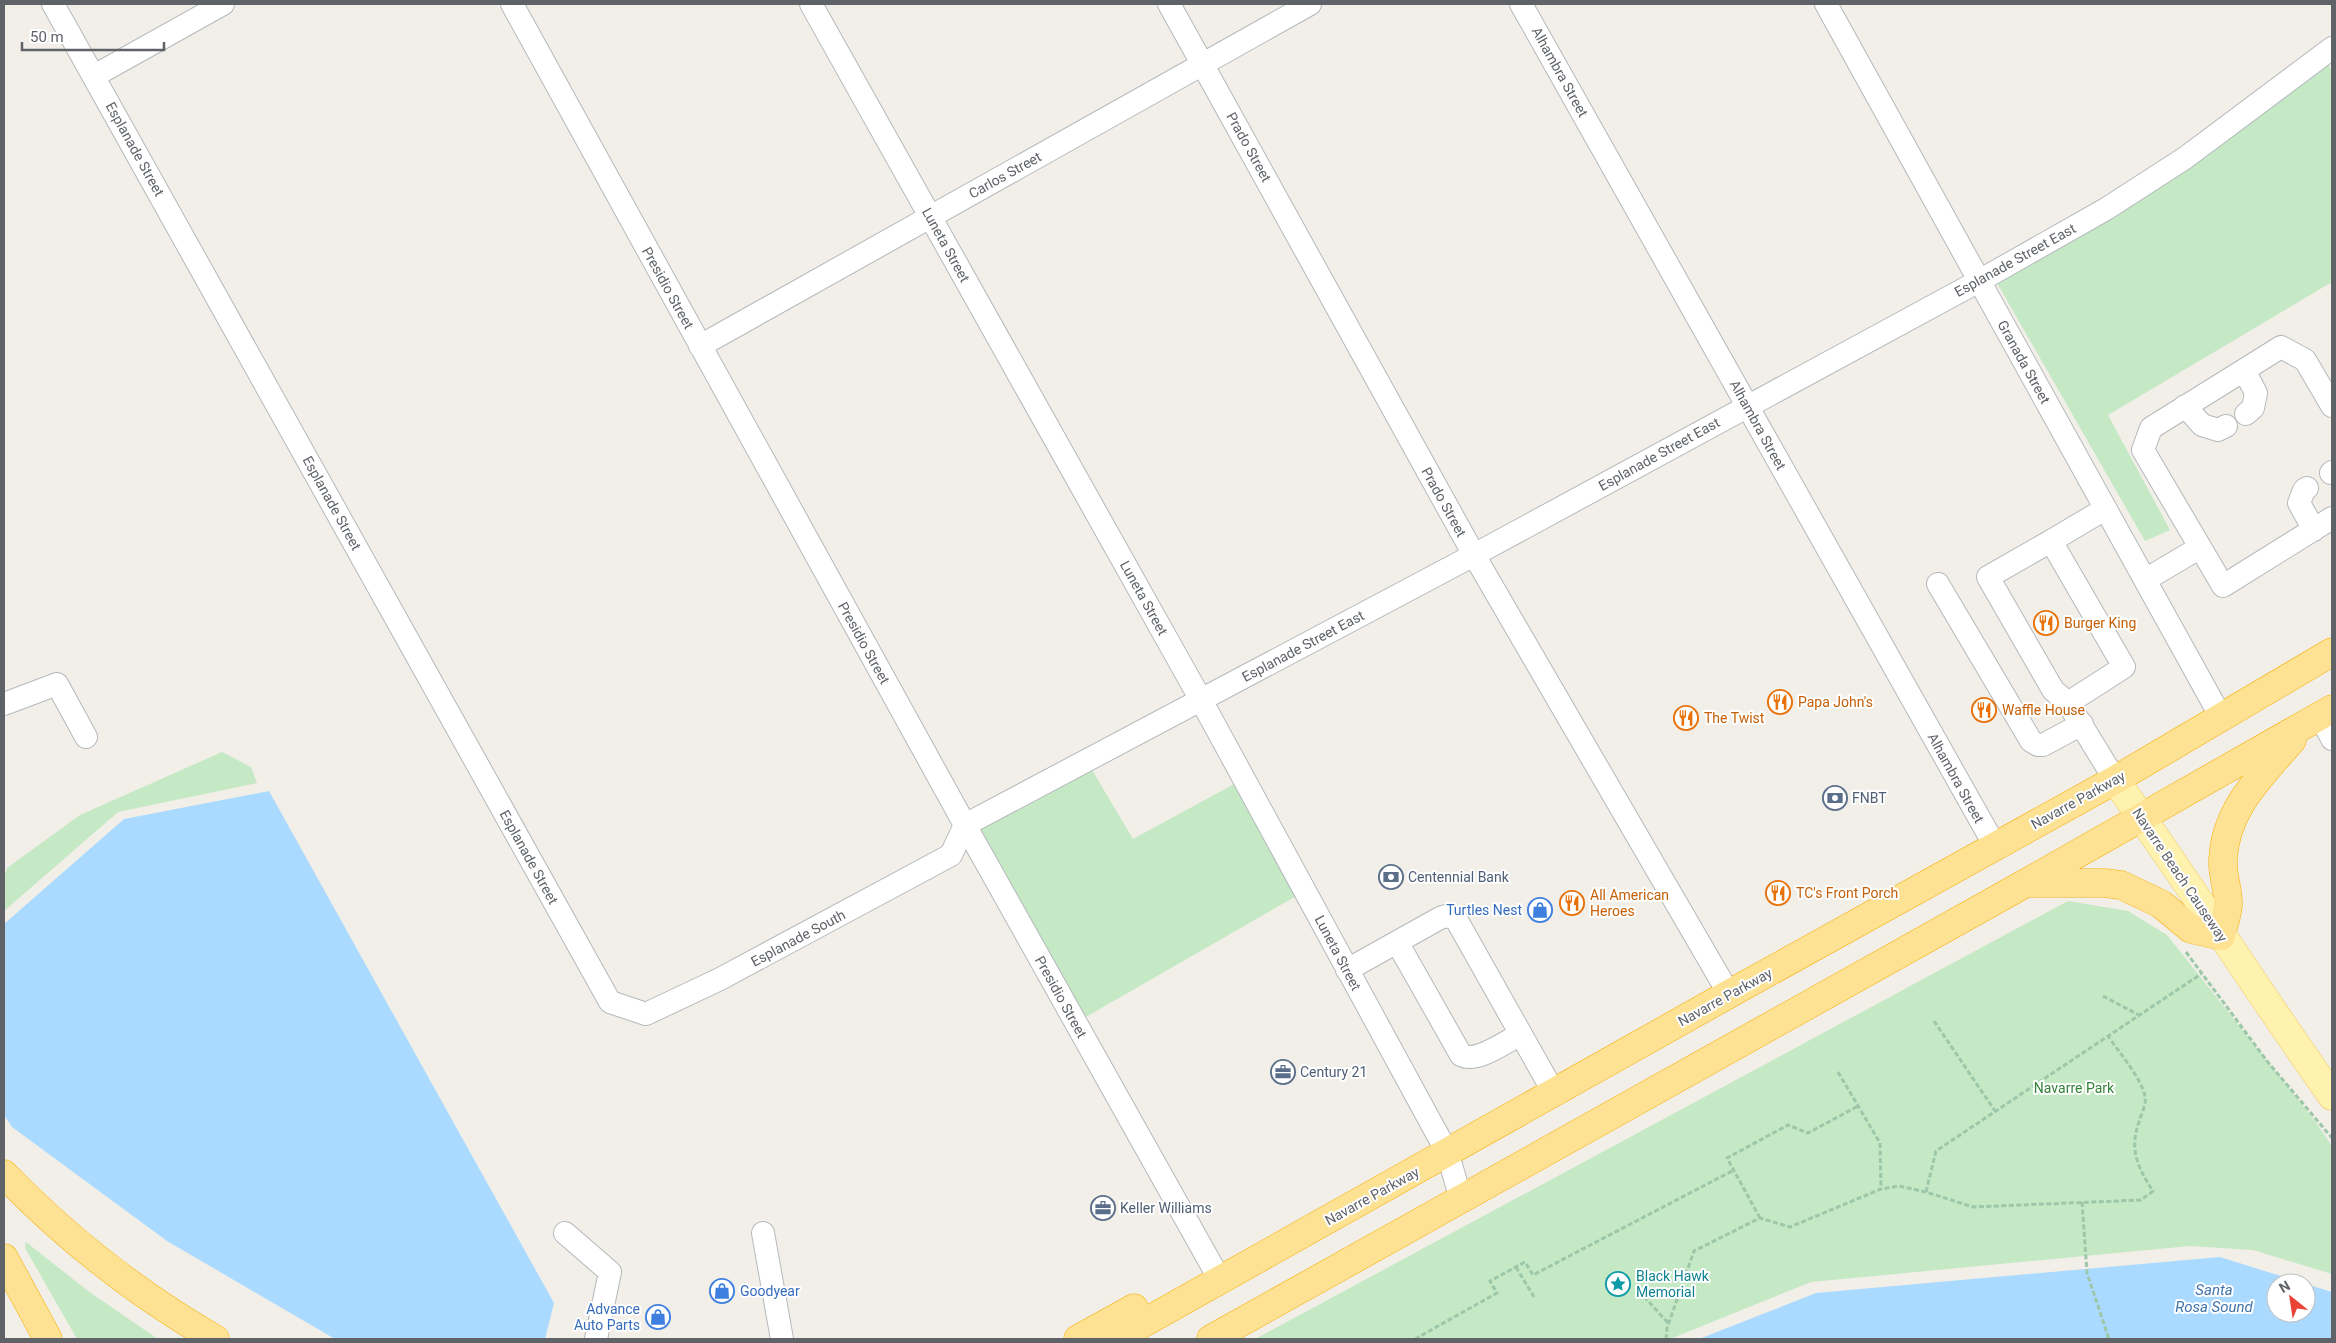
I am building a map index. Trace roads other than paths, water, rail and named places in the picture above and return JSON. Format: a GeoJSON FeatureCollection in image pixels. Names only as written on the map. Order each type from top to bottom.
{"type":"FeatureCollection","features":[{"type":"Feature","properties":{"kind":"highway","name":"Navarre Parkway"},"geometry":{"type":"LineString","coordinates":[[1115,1339],[1448,1154],[1994,846],[2116,780],[2222,719],[2332,652]]}},
{"type":"Feature","properties":{"kind":"highway"},"geometry":{"type":"LineString","coordinates":[[1211,1339],[2142,817],[2323,722]]}},
{"type":"Feature","properties":{"kind":"highway"},"geometry":{"type":"LineString","coordinates":[[2026,883],[2104,883],[2121,885],[2161,904],[2191,929],[2221,936],[2228,905],[2223,862],[2224,847],[2235,812],[2244,796],[2323,722]]}},
{"type":"Feature","properties":{"kind":"highway"},"geometry":{"type":"LineString","coordinates":[[4,1174],[53,1222],[103,1264],[156,1302],[215,1339]]}},
{"type":"Feature","properties":{"kind":"highway"},"geometry":{"type":"LineString","coordinates":[[4,1258],[48,1339]]}},
{"type":"Feature","properties":{"kind":"highway"},"geometry":{"type":"LineString","coordinates":[[1078,1339],[1164,1291],[1220,1280]]}},
{"type":"Feature","properties":{"kind":"main road","name":"Navarre Beach Causeway"},"geometry":{"type":"LineString","coordinates":[[2116,780],[2244,970],[2332,1096]]}},
{"type":"Feature","properties":{"kind":"street","name":"Esplanade Street"},"geometry":{"type":"LineString","coordinates":[[54,4],[610,1002]]}},
{"type":"Feature","properties":{"kind":"street"},"geometry":{"type":"LineString","coordinates":[[94,76],[222,4]]}},
{"type":"Feature","properties":{"kind":"street","name":"Presidio Street"},"geometry":{"type":"LineString","coordinates":[[512,4],[700,346],[1220,1280]]}},
{"type":"Feature","properties":{"kind":"street","name":"Luneta Street"},"geometry":{"type":"LineString","coordinates":[[811,4],[1201,700],[1448,1154],[1461,1200]]}},
{"type":"Feature","properties":{"kind":"street","name":"Prado Street"},"geometry":{"type":"LineString","coordinates":[[1169,4],[1474,555],[1729,994]]}},
{"type":"Feature","properties":{"kind":"street","name":"Carlos Street"},"geometry":{"type":"LineString","coordinates":[[700,346],[1310,4]]}},
{"type":"Feature","properties":{"kind":"street","name":"Alhambra Street"},"geometry":{"type":"LineString","coordinates":[[1521,4],[1994,846]]}},
{"type":"Feature","properties":{"kind":"street","name":"Granada Street"},"geometry":{"type":"LineString","coordinates":[[1826,4],[2222,719]]}},
{"type":"Feature","properties":{"kind":"street","name":"Esplanade Street East"},"geometry":{"type":"LineString","coordinates":[[966,825],[1474,555],[1979,281],[2106,209],[2185,158],[2332,50]]}},
{"type":"Feature","properties":{"kind":"street"},"geometry":{"type":"LineString","coordinates":[[2307,488],[2304,490],[2299,503],[2323,524],[2223,586],[2143,450],[2151,428],[2281,347],[2305,360],[2332,406]]}},
{"type":"Feature","properties":{"kind":"street"},"geometry":{"type":"LineString","coordinates":[[2244,370],[2256,392],[2252,408],[2246,414]]}},
{"type":"Feature","properties":{"kind":"street"},"geometry":{"type":"LineString","coordinates":[[2186,406],[2202,425],[2218,430],[2226,426]]}},
{"type":"Feature","properties":{"kind":"street"},"geometry":{"type":"LineString","coordinates":[[2105,509],[1988,577],[2053,690],[2068,703],[2116,780]]}},
{"type":"Feature","properties":{"kind":"street"},"geometry":{"type":"LineString","coordinates":[[2051,541],[2124,667],[2068,703]]}},
{"type":"Feature","properties":{"kind":"street"},"geometry":{"type":"LineString","coordinates":[[2145,580],[2199,548]]}},
{"type":"Feature","properties":{"kind":"street"},"geometry":{"type":"LineString","coordinates":[[1938,584],[2031,741],[2038,745],[2043,745],[2082,724]]}},
{"type":"Feature","properties":{"kind":"street"},"geometry":{"type":"LineString","coordinates":[[4,704],[57,684],[86,737]]}},
{"type":"Feature","properties":{"kind":"street","name":"Esplanade South"},"geometry":{"type":"LineString","coordinates":[[610,1002],[646,1014],[720,979],[951,856],[966,825]]}},
{"type":"Feature","properties":{"kind":"street"},"geometry":{"type":"LineString","coordinates":[[1347,970],[1440,918],[1446,916],[1456,919],[1554,1093]]}},
{"type":"Feature","properties":{"kind":"street"},"geometry":{"type":"LineString","coordinates":[[1397,942],[1461,1055],[1468,1058],[1477,1058],[1521,1034]]}},
{"type":"Feature","properties":{"kind":"street"},"geometry":{"type":"LineString","coordinates":[[564,1233],[610,1272],[596,1339]]}},
{"type":"Feature","properties":{"kind":"street"},"geometry":{"type":"LineString","coordinates":[[763,1233],[782,1339]]}},
{"type":"Feature","properties":{"kind":"water"},"geometry":{"type":"Polygon","coordinates":[[[269,791],[554,1303],[545,1339],[335,1339],[167,1241],[12,1127],[4,1115],[4,924],[124,819],[269,791]]]}},
{"type":"Feature","properties":{"kind":"water","name":"Santa Rosa Sound"},"geometry":{"type":"Polygon","coordinates":[[[2220,1257],[2271,1273],[2266,1273],[2266,1323],[2316,1323],[2316,1287],[2332,1292],[2332,1339],[1699,1339],[1816,1293],[2220,1257]]]}},
{"type":"Feature","properties":{"kind":"place","name":"Burger King"},"geometry":{"type":"Point","coordinates":[2046,623]}},
{"type":"Feature","properties":{"kind":"place","name":"Papa John's"},"geometry":{"type":"Point","coordinates":[1780,702]}},
{"type":"Feature","properties":{"kind":"place","name":"Waffle House"},"geometry":{"type":"Point","coordinates":[1984,710]}},
{"type":"Feature","properties":{"kind":"place","name":"The Twist"},"geometry":{"type":"Point","coordinates":[1686,718]}},
{"type":"Feature","properties":{"kind":"place","name":"FNBT"},"geometry":{"type":"Point","coordinates":[1835,798]}},
{"type":"Feature","properties":{"kind":"place","name":"Centennial Bank"},"geometry":{"type":"Point","coordinates":[1391,877]}},
{"type":"Feature","properties":{"kind":"place","name":"TC's Front Porch"},"geometry":{"type":"Point","coordinates":[1778,893]}},
{"type":"Feature","properties":{"kind":"place","name":"All American Heroes"},"geometry":{"type":"Point","coordinates":[1572,903]}},
{"type":"Feature","properties":{"kind":"place","name":"Turtles Nest"},"geometry":{"type":"Point","coordinates":[1540,910]}},
{"type":"Feature","properties":{"kind":"place","name":"Century 21"},"geometry":{"type":"Point","coordinates":[1283,1072]}},
{"type":"Feature","properties":{"kind":"place","name":"Keller Williams"},"geometry":{"type":"Point","coordinates":[1103,1208]}},
{"type":"Feature","properties":{"kind":"place","name":"Black Hawk Memorial"},"geometry":{"type":"Point","coordinates":[1618,1284]}},
{"type":"Feature","properties":{"kind":"place","name":"Goodyear"},"geometry":{"type":"Point","coordinates":[722,1291]}},
{"type":"Feature","properties":{"kind":"place","name":"Advance Auto Parts"},"geometry":{"type":"Point","coordinates":[658,1317]}},
{"type":"Feature","properties":{"kind":"park label","name":"Navarre Park"},"geometry":{"type":"Point","coordinates":[2074,1088]}}]}
